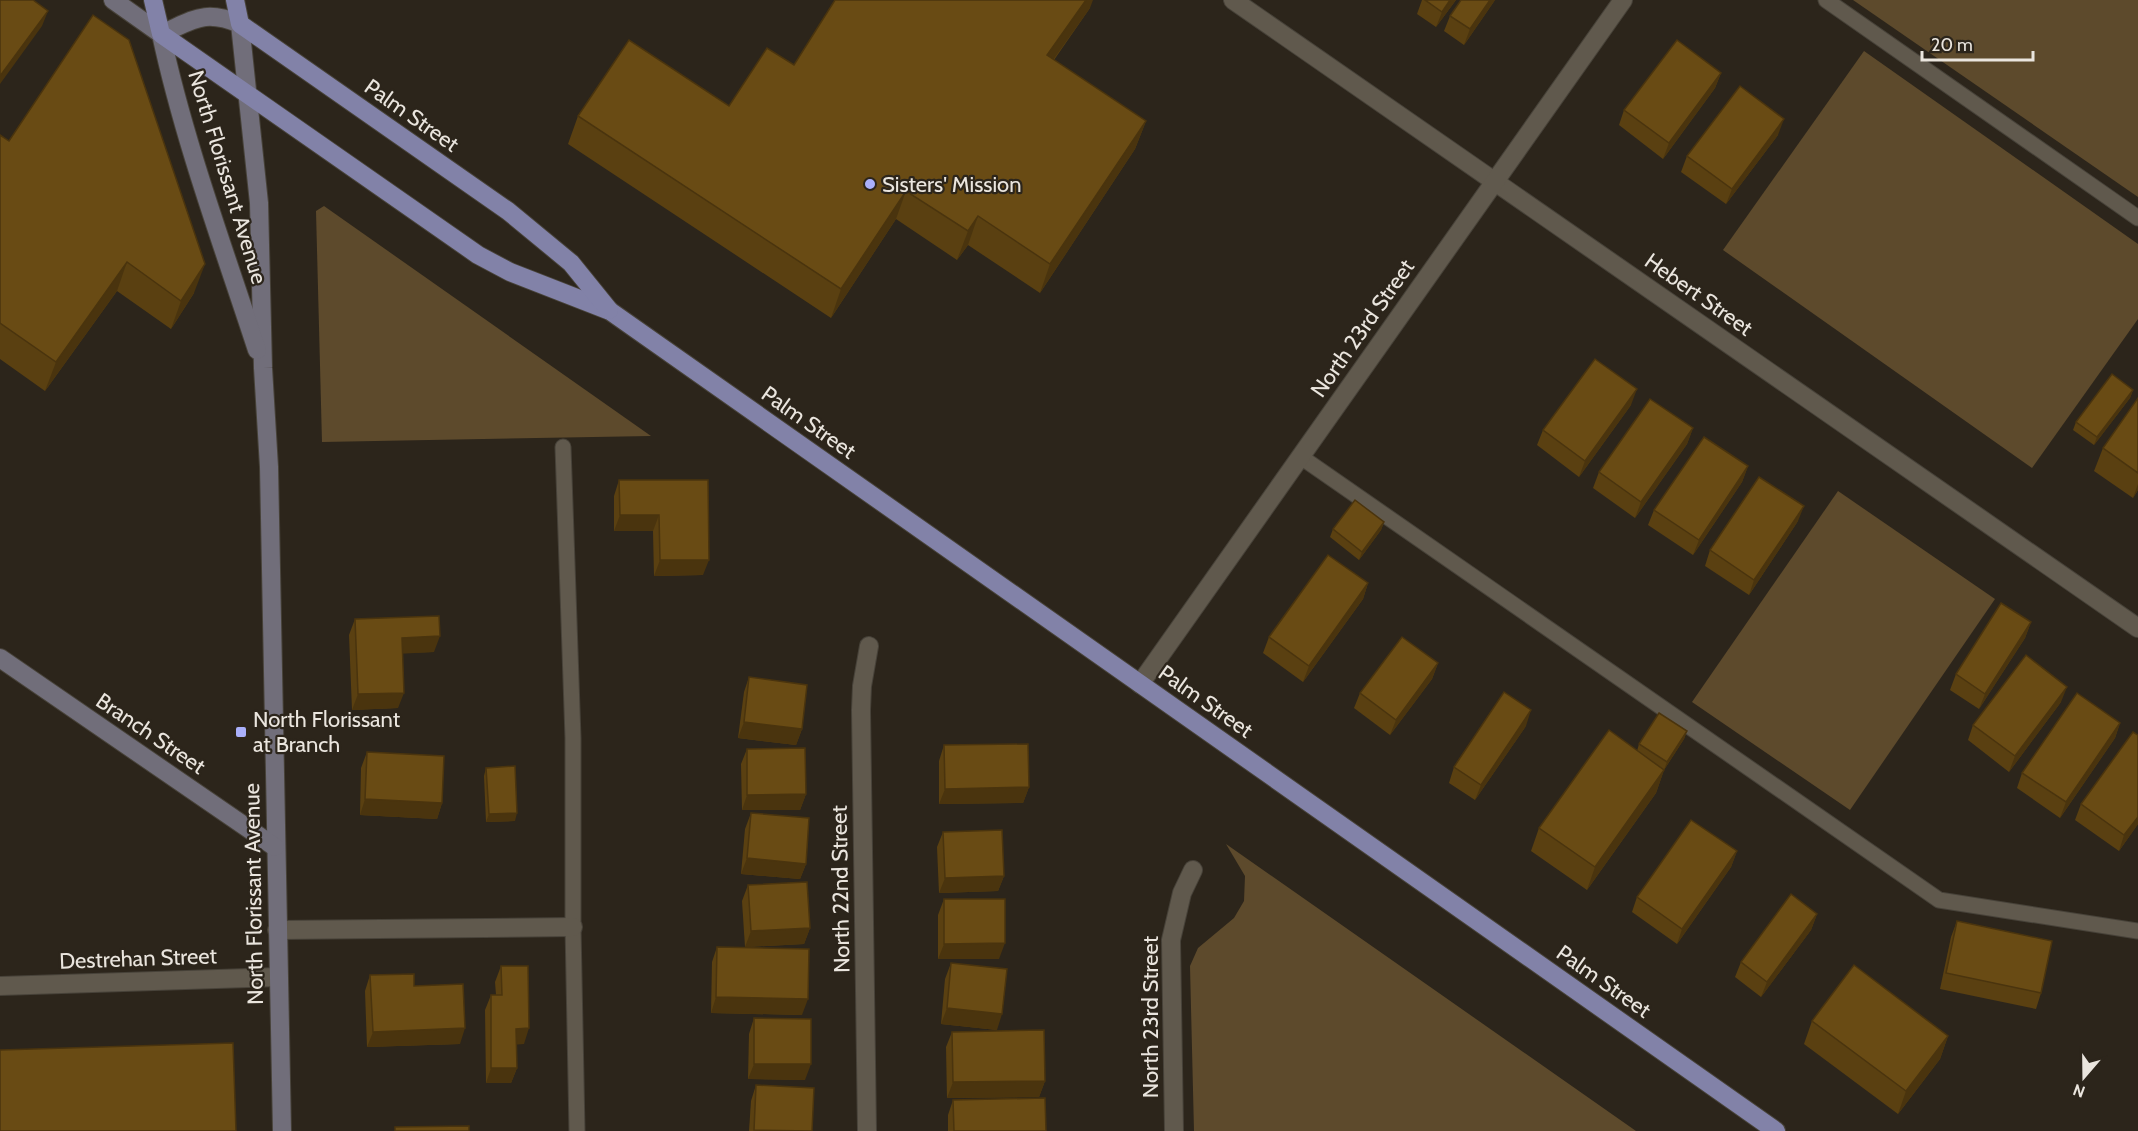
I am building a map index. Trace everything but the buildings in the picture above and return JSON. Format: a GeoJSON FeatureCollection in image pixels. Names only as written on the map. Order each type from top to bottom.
{"type":"FeatureCollection","features":[{"type":"Feature","properties":{"kind":"main road","name":"Palm Street"},"geometry":{"type":"LineString","coordinates":[[113,0],[478,255],[520,276],[610,311],[1776,1131]]}},
{"type":"Feature","properties":{"kind":"main road","name":"North Florissant Avenue"},"geometry":{"type":"LineString","coordinates":[[153,0],[169,74],[263,368]]}},
{"type":"Feature","properties":{"kind":"main road","name":"North Florissant Avenue"},"geometry":{"type":"LineString","coordinates":[[235,0],[249,95],[259,203],[263,368],[269,467],[282,1131]]}},
{"type":"Feature","properties":{"kind":"main road","name":"Palm Street"},"geometry":{"type":"LineString","coordinates":[[160,34],[202,16],[224,17],[240,24],[508,211],[571,263],[610,311]]}},
{"type":"Feature","properties":{"kind":"main road","name":"Branch Street"},"geometry":{"type":"LineString","coordinates":[[0,658],[275,847]]}},
{"type":"Feature","properties":{"kind":"street","name":"Hebert Street"},"geometry":{"type":"LineString","coordinates":[[1233,0],[2138,628]]}},
{"type":"Feature","properties":{"kind":"street","name":"North 23rd Street"},"geometry":{"type":"LineString","coordinates":[[1140,684],[1623,0]]}},
{"type":"Feature","properties":{"kind":"street","name":"North 22nd Street"},"geometry":{"type":"LineString","coordinates":[[867,1131],[861,710],[862,686],[869,646]]}},
{"type":"Feature","properties":{"kind":"street","name":"North 23rd Street"},"geometry":{"type":"LineString","coordinates":[[1174,1131],[1171,940],[1182,893],[1193,870]]}},
{"type":"Feature","properties":{"kind":"street"},"geometry":{"type":"LineString","coordinates":[[278,930],[573,927]]}},
{"type":"Feature","properties":{"kind":"street","name":"Destrehan Street"},"geometry":{"type":"LineString","coordinates":[[0,986],[278,977]]}},
{"type":"Feature","properties":{"kind":"lane"},"geometry":{"type":"LineString","coordinates":[[1826,0],[2138,218]]}},
{"type":"Feature","properties":{"kind":"lane"},"geometry":{"type":"LineString","coordinates":[[563,447],[573,738],[573,927],[578,1131]]}},
{"type":"Feature","properties":{"kind":"lane"},"geometry":{"type":"LineString","coordinates":[[1301,457],[1939,900],[2138,931]]}},
{"type":"Feature","properties":{"kind":"shaded area"},"geometry":{"type":"Polygon","coordinates":[[[1853,0],[2138,0],[2138,197],[1853,0]]]}},
{"type":"Feature","properties":{"kind":"shaded area"},"geometry":{"type":"Polygon","coordinates":[[[1864,51],[2138,244],[2138,319],[2032,468],[1723,250],[1864,51]]]}},
{"type":"Feature","properties":{"kind":"shaded area"},"geometry":{"type":"Polygon","coordinates":[[[324,206],[651,436],[322,442],[316,211],[324,206]]]}},
{"type":"Feature","properties":{"kind":"shaded area"},"geometry":{"type":"Polygon","coordinates":[[[1838,491],[1995,599],[1850,810],[1692,702],[1838,491]]]}},
{"type":"Feature","properties":{"kind":"shaded area"},"geometry":{"type":"Polygon","coordinates":[[[1226,844],[1636,1131],[1194,1131],[1190,966],[1198,948],[1234,918],[1244,901],[1245,876],[1226,844]]]}},
{"type":"Feature","properties":{"kind":"place","name":"Sisters' Mission"},"geometry":{"type":"Point","coordinates":[870,184]}},
{"type":"Feature","properties":{"kind":"place","name":"North Florissant at Branch"},"geometry":{"type":"Point","coordinates":[241,732]}}]}
